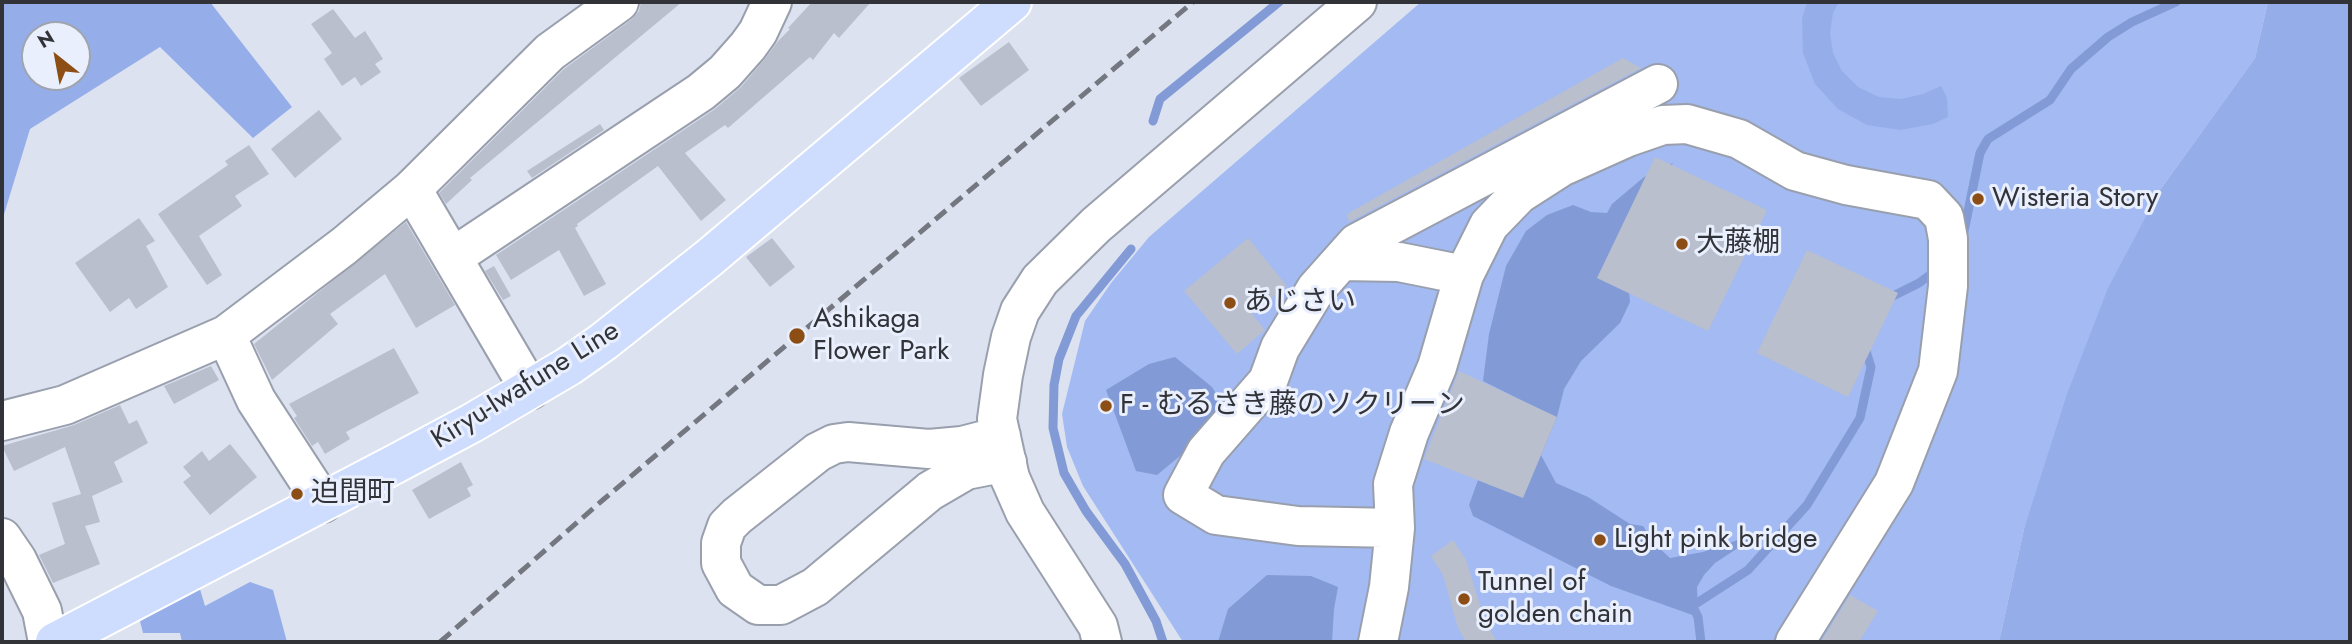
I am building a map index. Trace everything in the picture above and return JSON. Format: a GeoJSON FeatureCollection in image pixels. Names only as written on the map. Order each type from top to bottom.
{"type":"FeatureCollection","features":[{"type":"Feature","properties":{"kind":"main road","name":"Kiryu-Iwafune Line"},"geometry":{"type":"LineString","coordinates":[[55,642],[323,503],[530,390],[603,342],[1012,2]]}},
{"type":"Feature","properties":{"kind":"street"},"geometry":{"type":"LineString","coordinates":[[2,421],[65,405],[226,335],[344,246],[412,189],[550,52],[619,2]]}},
{"type":"Feature","properties":{"kind":"street"},"geometry":{"type":"LineString","coordinates":[[453,257],[701,92],[725,72],[748,46],[772,2]]}},
{"type":"Feature","properties":{"kind":"street"},"geometry":{"type":"LineString","coordinates":[[1102,642],[1098,626],[1025,512],[1010,478],[997,419],[1011,337],[1020,311],[1040,281],[1096,225],[1357,2]]}},
{"type":"Feature","properties":{"kind":"street"},"geometry":{"type":"LineString","coordinates":[[1395,528],[1298,526],[1216,515],[1183,495],[1206,452],[1268,382],[1280,348],[1316,289],[1357,243],[1660,76],[1658,104],[1663,125]]}},
{"type":"Feature","properties":{"kind":"street"},"geometry":{"type":"LineString","coordinates":[[1378,642],[1389,587],[1395,528],[1394,484],[1409,433],[1437,366],[1464,275],[1489,225],[1520,194],[1561,167],[1628,137],[1663,125],[1687,124],[1739,139],[1795,171],[1846,186],[1928,200],[1944,217],[1948,239],[1948,286],[1938,371],[1894,484],[1795,642]]}},
{"type":"Feature","properties":{"kind":"street"},"geometry":{"type":"LineString","coordinates":[[412,189],[530,390]]}},
{"type":"Feature","properties":{"kind":"street"},"geometry":{"type":"LineString","coordinates":[[1342,261],[1398,262],[1464,275]]}},
{"type":"Feature","properties":{"kind":"street"},"geometry":{"type":"LineString","coordinates":[[226,335],[256,400],[323,503]]}},
{"type":"Feature","properties":{"kind":"street"},"geometry":{"type":"LineString","coordinates":[[848,442],[929,449],[962,446],[1004,449],[930,491],[814,587],[781,604],[758,605],[735,589],[721,563],[721,543],[727,526],[817,452],[834,444],[848,442]]}},
{"type":"Feature","properties":{"kind":"street"},"geometry":{"type":"LineString","coordinates":[[2,538],[17,559],[42,611],[48,642]]}},
{"type":"Feature","properties":{"kind":"shaded area"},"geometry":{"type":"Polygon","coordinates":[[[2,2],[210,2],[292,107],[253,138],[160,47],[91,91],[91,21],[21,21],[21,91],[90,91],[30,129],[2,221],[2,2]]]}},
{"type":"Feature","properties":{"kind":"shaded area"},"geometry":{"type":"Polygon","coordinates":[[[1421,2],[2268,2],[2255,58],[2160,190],[2024,529],[1999,642],[1183,642],[1083,486],[1067,447],[1062,414],[1085,321],[1111,283],[1149,237],[1421,2]]]}},
{"type":"Feature","properties":{"kind":"shaded area"},"geometry":{"type":"Polygon","coordinates":[[[1807,2],[1839,2],[1833,13],[1830,33],[1833,53],[1842,71],[1858,87],[1879,97],[1901,99],[1941,86],[1947,98],[1948,117],[1933,124],[1900,130],[1867,125],[1838,109],[1815,84],[1803,53],[1802,19],[1807,2]]]}},
{"type":"Feature","properties":{"kind":"shaded area"},"geometry":{"type":"Polygon","coordinates":[[[2268,2],[2350,2],[2350,642],[1999,642],[2024,529],[2067,394],[2108,288],[2160,190],[2255,58],[2268,2]]]}},
{"type":"Feature","properties":{"kind":"shaded area"},"geometry":{"type":"Polygon","coordinates":[[[1673,163],[1664,178],[1628,282],[1630,302],[1620,323],[1581,361],[1564,389],[1557,417],[1541,455],[1556,483],[1588,497],[1630,524],[1643,526],[1655,544],[1670,558],[1703,552],[1764,531],[1715,563],[1704,575],[1697,587],[1698,617],[1611,586],[1473,516],[1469,505],[1478,480],[1506,491],[1539,409],[1483,381],[1489,334],[1506,266],[1526,231],[1547,215],[1573,205],[1591,212],[1607,213],[1612,204],[1644,177],[1673,163]]]}},
{"type":"Feature","properties":{"kind":"shaded area"},"geometry":{"type":"Polygon","coordinates":[[[1175,357],[1212,387],[1223,405],[1192,446],[1157,475],[1136,471],[1106,390],[1149,364],[1175,357]]]}},
{"type":"Feature","properties":{"kind":"shaded area"},"geometry":{"type":"Polygon","coordinates":[[[1267,575],[1311,576],[1338,587],[1332,642],[1218,642],[1228,609],[1267,575]]]}},
{"type":"Feature","properties":{"kind":"shaded area"},"geometry":{"type":"Polygon","coordinates":[[[250,582],[273,590],[287,642],[182,642],[180,633],[143,633],[140,621],[200,589],[205,606],[250,582]]]}},
{"type":"Feature","properties":{"kind":"building"},"geometry":{"type":"Polygon","coordinates":[[[641,2],[682,2],[470,178],[472,180],[446,204],[439,193],[564,69],[632,19],[639,11],[641,2]]]}},
{"type":"Feature","properties":{"kind":"building"},"geometry":{"type":"Polygon","coordinates":[[[812,2],[871,2],[839,38],[834,33],[813,60],[810,57],[728,128],[725,125],[685,153],[726,200],[701,221],[658,166],[575,228],[606,284],[584,296],[559,250],[511,280],[496,255],[715,109],[741,87],[812,2]]]}},
{"type":"Feature","properties":{"kind":"building"},"geometry":{"type":"Polygon","coordinates":[[[333,9],[355,38],[365,31],[383,59],[375,64],[381,72],[361,86],[355,77],[342,86],[324,59],[332,53],[311,24],[333,9]]]}},
{"type":"Feature","properties":{"kind":"building"},"geometry":{"type":"Polygon","coordinates":[[[1009,42],[1029,70],[981,106],[959,78],[1009,42]]]}},
{"type":"Feature","properties":{"kind":"building"},"geometry":{"type":"Polygon","coordinates":[[[1623,58],[1641,68],[1349,222],[1347,214],[1623,58]]]}},
{"type":"Feature","properties":{"kind":"building"},"geometry":{"type":"Polygon","coordinates":[[[319,110],[342,139],[295,178],[271,149],[319,110]]]}},
{"type":"Feature","properties":{"kind":"building"},"geometry":{"type":"Polygon","coordinates":[[[600,124],[604,130],[532,178],[527,171],[600,124]]]}},
{"type":"Feature","properties":{"kind":"building"},"geometry":{"type":"Polygon","coordinates":[[[249,145],[269,174],[235,196],[242,206],[199,236],[222,275],[207,285],[158,214],[228,165],[225,161],[249,145]]]}},
{"type":"Feature","properties":{"kind":"building","name":"大藤棚"},"geometry":{"type":"Polygon","coordinates":[[[1655,157],[1767,210],[1708,331],[1597,278],[1655,157]]]}},
{"type":"Feature","properties":{"kind":"building"},"geometry":{"type":"Polygon","coordinates":[[[139,218],[155,241],[146,246],[168,287],[136,309],[129,298],[110,312],[75,263],[139,218]]]}},
{"type":"Feature","properties":{"kind":"building"},"geometry":{"type":"Polygon","coordinates":[[[406,222],[455,305],[416,328],[385,274],[330,314],[338,324],[272,380],[254,344],[406,222]]]}},
{"type":"Feature","properties":{"kind":"building"},"geometry":{"type":"Polygon","coordinates":[[[772,238],[795,267],[770,287],[746,257],[772,238]]]}},
{"type":"Feature","properties":{"kind":"building","name":"あじさい"},"geometry":{"type":"Polygon","coordinates":[[[1248,238],[1287,286],[1252,314],[1265,330],[1237,354],[1184,291],[1248,238]]]}},
{"type":"Feature","properties":{"kind":"building","name":"大藤棚"},"geometry":{"type":"Polygon","coordinates":[[[1807,250],[1898,293],[1848,397],[1757,353],[1807,250]]]}},
{"type":"Feature","properties":{"kind":"building"},"geometry":{"type":"Polygon","coordinates":[[[494,266],[511,296],[503,300],[485,271],[494,266]]]}},
{"type":"Feature","properties":{"kind":"building"},"geometry":{"type":"Polygon","coordinates":[[[394,348],[419,393],[346,432],[350,439],[325,454],[318,442],[312,446],[294,418],[297,416],[289,404],[394,348]]]}},
{"type":"Feature","properties":{"kind":"building"},"geometry":{"type":"Polygon","coordinates":[[[211,366],[219,380],[174,404],[164,386],[211,366]]]}},
{"type":"Feature","properties":{"kind":"building"},"geometry":{"type":"Polygon","coordinates":[[[1459,371],[1557,417],[1523,498],[1424,459],[1459,371]]]}},
{"type":"Feature","properties":{"kind":"building"},"geometry":{"type":"Polygon","coordinates":[[[120,405],[129,424],[137,420],[148,443],[114,462],[123,482],[92,496],[100,522],[85,526],[100,564],[53,583],[39,555],[65,544],[52,503],[81,494],[65,447],[14,471],[2,446],[74,425],[120,405]]]}},
{"type":"Feature","properties":{"kind":"building"},"geometry":{"type":"Polygon","coordinates":[[[230,444],[257,477],[210,515],[183,482],[191,476],[183,467],[202,451],[209,461],[230,444]]]}},
{"type":"Feature","properties":{"kind":"building"},"geometry":{"type":"Polygon","coordinates":[[[461,462],[473,485],[467,488],[471,496],[429,519],[412,490],[461,462]]]}},
{"type":"Feature","properties":{"kind":"building","name":"Tunnel of golden chain"},"geometry":{"type":"Polygon","coordinates":[[[1453,540],[1466,560],[1485,621],[1497,642],[1466,642],[1458,628],[1443,575],[1431,556],[1453,540]]]}},
{"type":"Feature","properties":{"kind":"building"},"geometry":{"type":"Polygon","coordinates":[[[1850,595],[1878,611],[1859,642],[1821,642],[1850,595]]]}},
{"type":"Feature","properties":{"kind":"waterway"},"geometry":{"type":"LineString","coordinates":[[1153,121],[1160,99],[1279,2]]}},
{"type":"Feature","properties":{"kind":"waterway"},"geometry":{"type":"LineString","coordinates":[[1963,236],[1980,153],[1988,139],[2050,100],[2071,69],[2108,37],[2132,22],[2176,2]]}},
{"type":"Feature","properties":{"kind":"waterway"},"geometry":{"type":"LineString","coordinates":[[1131,249],[1076,316],[1059,359],[1054,385],[1053,428],[1064,473],[1086,511],[1125,564],[1156,621],[1163,642]]}},
{"type":"Feature","properties":{"kind":"waterway"},"geometry":{"type":"LineString","coordinates":[[1887,299],[1919,283],[1938,269]]}},
{"type":"Feature","properties":{"kind":"waterway"},"geometry":{"type":"LineString","coordinates":[[1697,603],[1748,570],[1807,505],[1860,418],[1871,367],[1864,345]]}},
{"type":"Feature","properties":{"kind":"waterway"},"geometry":{"type":"LineString","coordinates":[[1693,607],[1698,617],[1701,642]]}},
{"type":"Feature","properties":{"kind":"railway"},"geometry":{"type":"LineString","coordinates":[[440,642],[604,499],[1193,2]]}},
{"type":"Feature","properties":{"kind":"place","name":"Wisteria Story"},"geometry":{"type":"Point","coordinates":[1978,199]}},
{"type":"Feature","properties":{"kind":"place","name":"大藤棚"},"geometry":{"type":"Point","coordinates":[1682,244]}},
{"type":"Feature","properties":{"kind":"place","name":"あじさい"},"geometry":{"type":"Point","coordinates":[1230,303]}},
{"type":"Feature","properties":{"kind":"place","name":"Ashikaga Flower Park"},"geometry":{"type":"Point","coordinates":[797,336]}},
{"type":"Feature","properties":{"kind":"place","name":"F - むるさき藤のソクリーン"},"geometry":{"type":"Point","coordinates":[1106,406]}},
{"type":"Feature","properties":{"kind":"place","name":"迫間町"},"geometry":{"type":"Point","coordinates":[297,494]}},
{"type":"Feature","properties":{"kind":"place","name":"Light pink bridge"},"geometry":{"type":"Point","coordinates":[1600,540]}},
{"type":"Feature","properties":{"kind":"place","name":"Tunnel of golden chain"},"geometry":{"type":"Point","coordinates":[1464,599]}}]}
